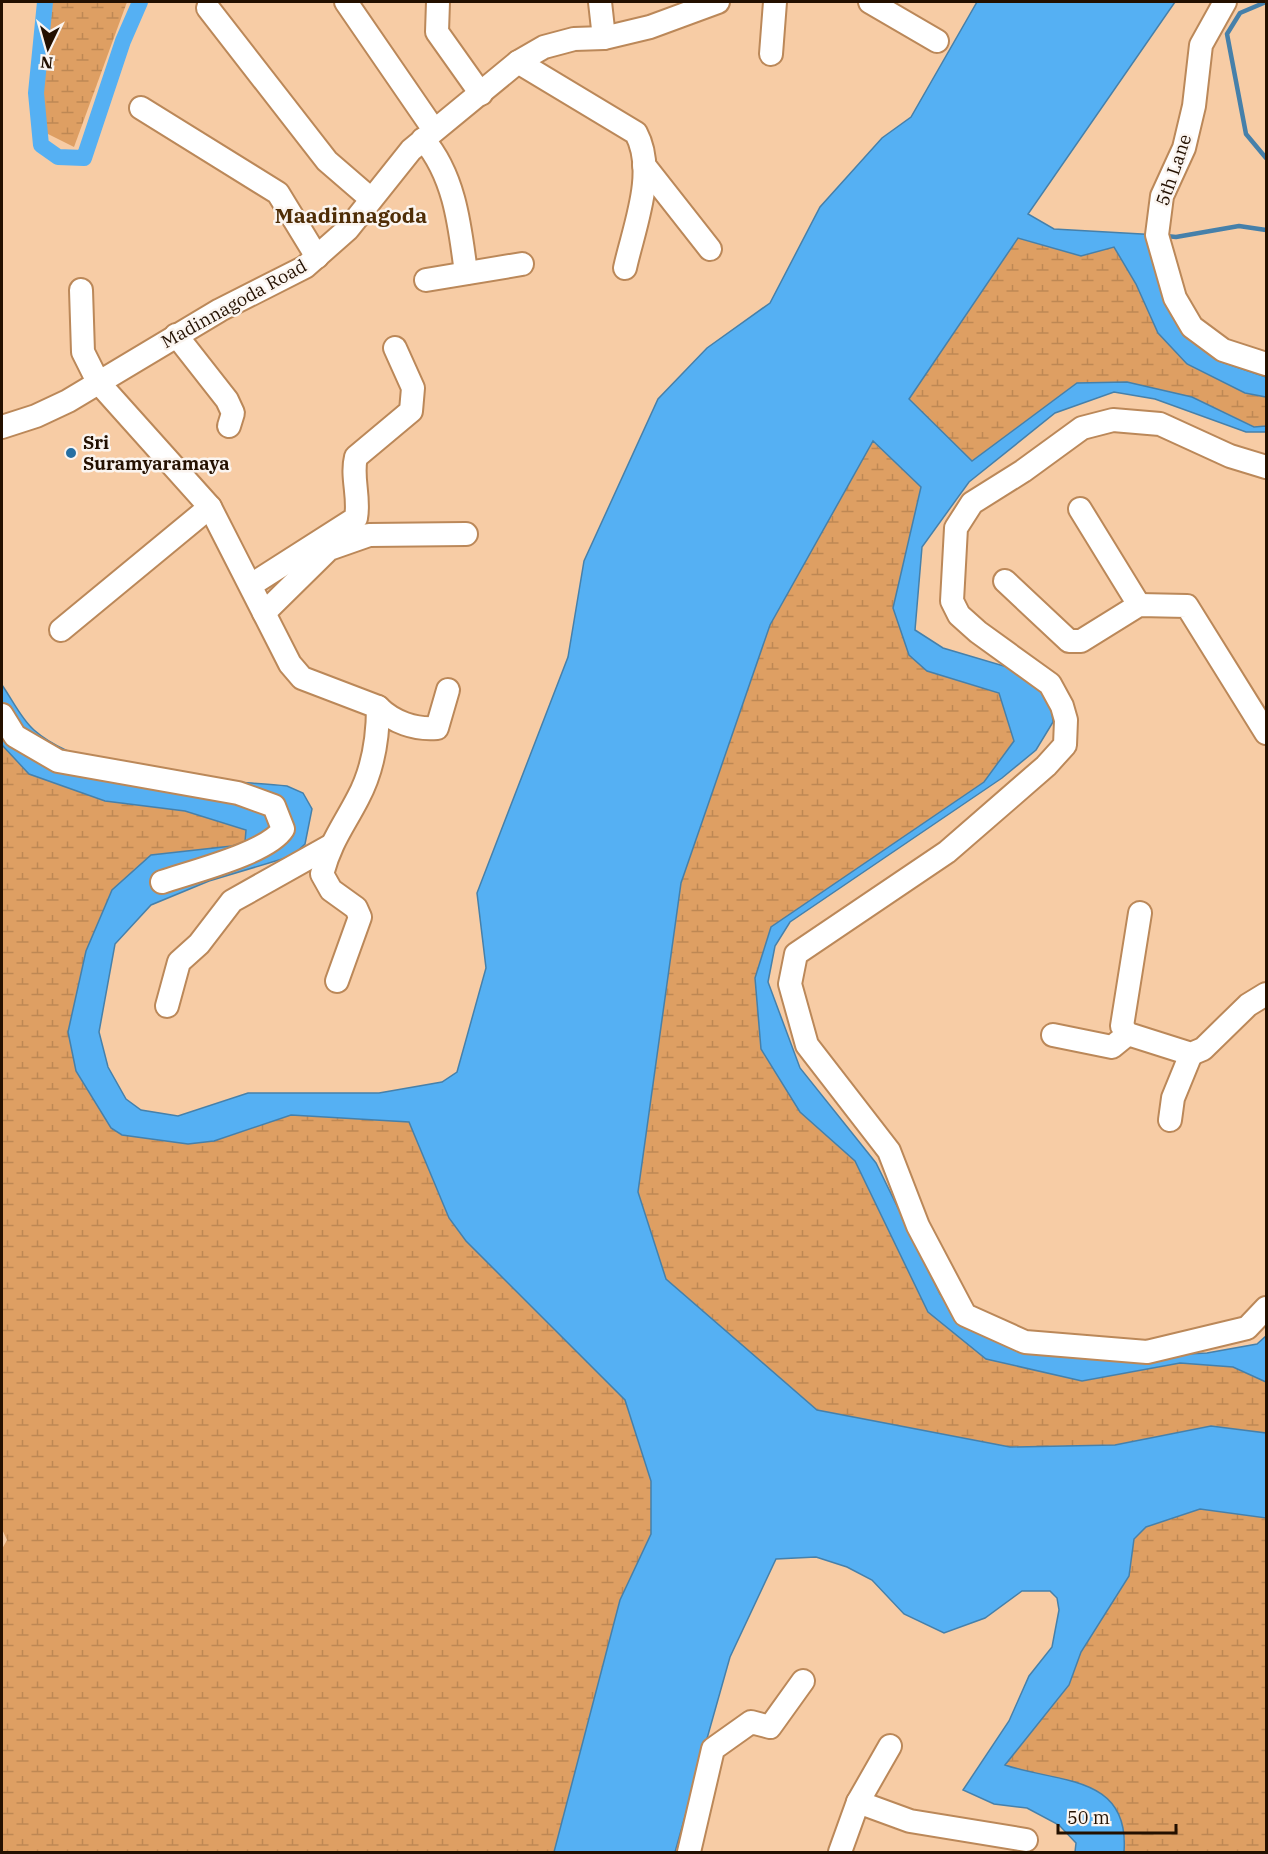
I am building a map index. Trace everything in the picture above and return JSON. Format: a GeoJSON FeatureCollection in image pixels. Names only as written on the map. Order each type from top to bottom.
{"type":"FeatureCollection","features":[{"type":"Feature","properties":{"kind":"street"},"geometry":{"type":"LineString","coordinates":[[346,2],[429,135],[457,208],[466,273]]}},
{"type":"Feature","properties":{"kind":"street"},"geometry":{"type":"LineString","coordinates":[[438,2],[437,32],[481,94]]}},
{"type":"Feature","properties":{"kind":"street"},"geometry":{"type":"LineString","coordinates":[[600,2],[604,38]]}},
{"type":"Feature","properties":{"kind":"street","name":"Madinnagoda Road"},"geometry":{"type":"LineString","coordinates":[[2,427],[36,416],[220,310],[305,267],[348,229],[401,159],[518,62],[554,44],[574,39],[604,38],[650,27],[718,2]]}},
{"type":"Feature","properties":{"kind":"street"},"geometry":{"type":"LineString","coordinates":[[771,54],[775,2]]}},
{"type":"Feature","properties":{"kind":"street"},"geometry":{"type":"LineString","coordinates":[[870,2],[937,41]]}},
{"type":"Feature","properties":{"kind":"street","name":"5th Lane"},"geometry":{"type":"LineString","coordinates":[[1225,2],[1201,45],[1194,106],[1184,148],[1162,196],[1157,235],[1175,298],[1192,327],[1223,350],[1266,364]]}},
{"type":"Feature","properties":{"kind":"street"},"geometry":{"type":"LineString","coordinates":[[208,8],[327,161],[371,199]]}},
{"type":"Feature","properties":{"kind":"street"},"geometry":{"type":"LineString","coordinates":[[518,62],[636,133],[643,147],[645,177],[626,268]]}},
{"type":"Feature","properties":{"kind":"street"},"geometry":{"type":"LineString","coordinates":[[141,108],[278,193],[317,257]]}},
{"type":"Feature","properties":{"kind":"street"},"geometry":{"type":"LineString","coordinates":[[644,165],[710,249]]}},
{"type":"Feature","properties":{"kind":"street"},"geometry":{"type":"LineString","coordinates":[[426,280],[522,264]]}},
{"type":"Feature","properties":{"kind":"street"},"geometry":{"type":"LineString","coordinates":[[81,290],[83,352],[98,382],[210,507],[290,664],[302,678],[378,707],[388,718],[423,729],[437,728],[448,690]]}},
{"type":"Feature","properties":{"kind":"street"},"geometry":{"type":"LineString","coordinates":[[176,335],[227,400],[233,413],[229,426]]}},
{"type":"Feature","properties":{"kind":"street"},"geometry":{"type":"LineString","coordinates":[[250,585],[356,518],[359,501],[353,467],[356,457],[411,411],[413,388],[395,348]]}},
{"type":"Feature","properties":{"kind":"street"},"geometry":{"type":"LineString","coordinates":[[1266,467],[1230,456],[1160,424],[1113,420],[1082,428],[1023,471],[972,503],[956,528],[952,601],[959,615],[978,632],[1050,684],[1062,706],[1066,720],[1065,745],[1046,766],[946,852],[796,954],[790,984],[807,1045],[889,1151],[918,1226],[965,1315],[1025,1342],[1147,1352],[1247,1328],[1266,1308]]}},
{"type":"Feature","properties":{"kind":"street"},"geometry":{"type":"LineString","coordinates":[[61,630],[210,507]]}},
{"type":"Feature","properties":{"kind":"street"},"geometry":{"type":"LineString","coordinates":[[1080,509],[1139,605]]}},
{"type":"Feature","properties":{"kind":"street"},"geometry":{"type":"LineString","coordinates":[[264,613],[329,549],[369,535],[466,534]]}},
{"type":"Feature","properties":{"kind":"street"},"geometry":{"type":"LineString","coordinates":[[1005,581],[1070,640],[1081,641],[1139,605],[1187,606],[1266,733]]}},
{"type":"Feature","properties":{"kind":"street"},"geometry":{"type":"LineString","coordinates":[[337,981],[360,917],[356,908],[331,890],[322,874],[330,846],[359,796],[372,766],[378,726],[378,707]]}},
{"type":"Feature","properties":{"kind":"street"},"geometry":{"type":"LineString","coordinates":[[2,715],[15,736],[58,760],[238,793],[273,806],[278,812],[283,829],[279,836],[240,856],[162,882]]}},
{"type":"Feature","properties":{"kind":"street"},"geometry":{"type":"LineString","coordinates":[[167,1006],[179,962],[199,944],[232,901],[330,846]]}},
{"type":"Feature","properties":{"kind":"street"},"geometry":{"type":"LineString","coordinates":[[1140,913],[1122,1026],[1128,1034],[1191,1054],[1203,1049],[1248,1005],[1266,994]]}},
{"type":"Feature","properties":{"kind":"street"},"geometry":{"type":"LineString","coordinates":[[1053,1035],[1113,1047],[1128,1034]]}},
{"type":"Feature","properties":{"kind":"street"},"geometry":{"type":"LineString","coordinates":[[1170,1120],[1173,1098],[1191,1054]]}},
{"type":"Feature","properties":{"kind":"street"},"geometry":{"type":"LineString","coordinates":[[689,1852],[713,1749],[751,1722],[770,1727],[803,1681]]}},
{"type":"Feature","properties":{"kind":"street"},"geometry":{"type":"LineString","coordinates":[[840,1852],[858,1802],[890,1746]]}},
{"type":"Feature","properties":{"kind":"street"},"geometry":{"type":"LineString","coordinates":[[858,1802],[910,1821],[1026,1840]]}},
{"type":"Feature","properties":{"kind":"green space"},"geometry":{"type":"Polygon","coordinates":[[[51,2],[127,2],[74,147],[40,130],[51,2]]]}},
{"type":"Feature","properties":{"kind":"green space"},"geometry":{"type":"Polygon","coordinates":[[[1018,238],[1081,256],[1114,247],[1136,284],[1245,393],[1266,397],[1266,426],[1255,427],[1192,397],[1077,383],[972,461],[909,399],[1018,238]]]}},
{"type":"Feature","properties":{"kind":"green space"},"geometry":{"type":"Polygon","coordinates":[[[872,441],[921,487],[893,608],[927,671],[999,693],[1014,741],[984,782],[771,927],[755,978],[800,1112],[855,1161],[928,1312],[1082,1381],[1180,1363],[1233,1366],[1266,1382],[1266,1433],[1211,1426],[1115,1445],[1010,1447],[817,1410],[666,1279],[638,1192],[681,883],[770,625],[872,441]]]}},
{"type":"Feature","properties":{"kind":"green space"},"geometry":{"type":"Polygon","coordinates":[[[2,745],[29,774],[105,801],[185,811],[246,830],[245,842],[232,846],[151,855],[86,951],[111,1128],[214,1141],[291,1115],[409,1122],[449,1218],[466,1241],[625,1400],[651,1481],[651,1534],[620,1600],[554,1852],[2,1852],[2,1549],[7,1540],[2,1529],[2,745]]]}},
{"type":"Feature","properties":{"kind":"green space"},"geometry":{"type":"Polygon","coordinates":[[[1200,1509],[1266,1518],[1266,1852],[1124,1852],[1125,1838],[1004,1766],[1069,1685],[1081,1652],[1129,1576],[1134,1539],[1146,1527],[1200,1509]]]}},
{"type":"Feature","properties":{"kind":"water"},"geometry":{"type":"Polygon","coordinates":[[[977,2],[1175,2],[1028,214],[1054,229],[1159,235],[1188,322],[1219,361],[1266,377],[1266,397],[1245,393],[1187,364],[1158,333],[1136,284],[1114,247],[1081,256],[1018,238],[909,399],[972,461],[1077,383],[1127,382],[1192,397],[1254,427],[1266,426],[1266,432],[1246,432],[1155,399],[1114,392],[1055,413],[969,482],[922,547],[915,630],[943,648],[1031,674],[1051,703],[1053,722],[1036,750],[1002,778],[790,922],[775,946],[768,982],[800,1068],[876,1163],[940,1294],[976,1329],[1111,1358],[1207,1353],[1257,1344],[1266,1336],[1266,1382],[1233,1367],[1180,1363],[1082,1381],[986,1359],[928,1312],[855,1161],[800,1112],[761,1049],[755,978],[771,927],[984,782],[1014,741],[999,693],[927,671],[909,655],[893,608],[921,487],[873,441],[770,625],[681,883],[638,1192],[666,1279],[817,1410],[1010,1447],[1115,1445],[1211,1426],[1266,1433],[1266,1518],[1200,1509],[1146,1527],[1134,1539],[1129,1576],[1081,1652],[1069,1685],[1005,1765],[1067,1780],[1103,1795],[1115,1808],[1123,1827],[1124,1852],[1075,1852],[1076,1843],[1059,1825],[1027,1808],[994,1804],[963,1790],[1009,1721],[1029,1676],[1052,1647],[1059,1610],[1057,1598],[1050,1591],[1022,1591],[985,1618],[944,1633],[904,1614],[872,1580],[847,1567],[816,1557],[776,1559],[730,1657],[675,1852],[554,1852],[620,1600],[651,1534],[651,1481],[625,1400],[466,1241],[449,1218],[409,1122],[291,1115],[214,1141],[188,1144],[122,1135],[111,1128],[76,1071],[68,1032],[86,951],[112,890],[151,855],[232,846],[245,842],[246,830],[185,811],[105,801],[29,774],[2,745],[2,685],[21,715],[34,730],[58,746],[87,758],[154,774],[287,786],[303,793],[312,809],[305,844],[292,856],[209,881],[151,905],[115,944],[99,1032],[108,1067],[126,1099],[141,1110],[178,1116],[248,1093],[379,1093],[442,1082],[457,1072],[486,968],[477,893],[568,657],[584,561],[658,399],[707,348],[770,303],[820,207],[882,138],[911,117],[977,2]]]}},
{"type":"Feature","properties":{"kind":"waterway"},"geometry":{"type":"LineString","coordinates":[[45,2],[36,93],[41,145],[58,157],[84,158],[123,41],[140,2]]}},
{"type":"Feature","properties":{"kind":"waterway"},"geometry":{"type":"LineString","coordinates":[[1266,2],[1240,13],[1227,34],[1246,134],[1266,158]]}},
{"type":"Feature","properties":{"kind":"waterway"},"geometry":{"type":"LineString","coordinates":[[1166,236],[1176,237],[1239,226],[1266,230]]}},
{"type":"Feature","properties":{"kind":"place","name":"Sri Suramyaramaya"},"geometry":{"type":"Point","coordinates":[71,453]}},
{"type":"Feature","properties":{"kind":"district","name":"Maadinnagoda"},"geometry":{"type":"Point","coordinates":[351,216]}}]}
